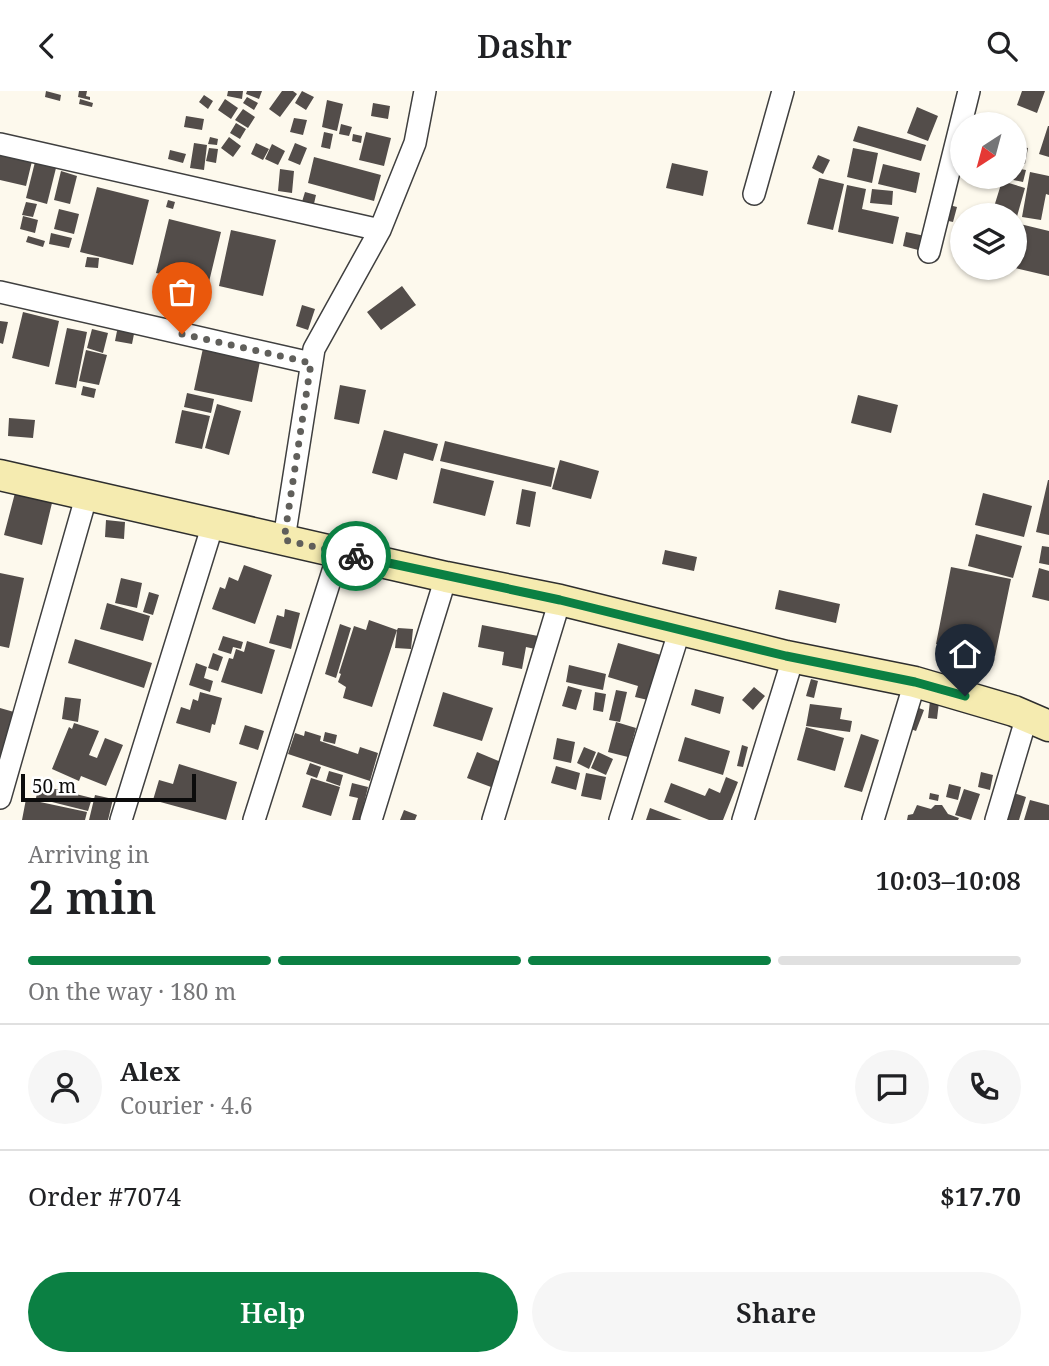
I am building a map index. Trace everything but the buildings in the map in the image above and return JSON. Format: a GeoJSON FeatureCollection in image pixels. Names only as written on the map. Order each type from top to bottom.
{"type":"FeatureCollection","features":[{"type":"Feature","properties":{"kind":"street"},"geometry":{"type":"LineString","coordinates":[[284,540],[314,349],[380,230],[415,143],[425,91]]}},
{"type":"Feature","properties":{"kind":"street"},"geometry":{"type":"LineString","coordinates":[[754,194],[783,91]]}},
{"type":"Feature","properties":{"kind":"street"},"geometry":{"type":"LineString","coordinates":[[929,252],[969,91]]}},
{"type":"Feature","properties":{"kind":"street"},"geometry":{"type":"LineString","coordinates":[[0,144],[380,230]]}},
{"type":"Feature","properties":{"kind":"street"},"geometry":{"type":"LineString","coordinates":[[0,292],[311,363]]}},
{"type":"Feature","properties":{"kind":"street"},"geometry":{"type":"LineString","coordinates":[[0,475],[446,577],[560,600],[793,658],[915,682],[1038,721],[996,820]]}},
{"type":"Feature","properties":{"kind":"street"},"geometry":{"type":"LineString","coordinates":[[0,798],[87,494]]}},
{"type":"Feature","properties":{"kind":"street"},"geometry":{"type":"LineString","coordinates":[[121,820],[213,524]]}},
{"type":"Feature","properties":{"kind":"street"},"geometry":{"type":"LineString","coordinates":[[254,820],[339,552]]}},
{"type":"Feature","properties":{"kind":"street"},"geometry":{"type":"LineString","coordinates":[[371,820],[446,577]]}},
{"type":"Feature","properties":{"kind":"street"},"geometry":{"type":"LineString","coordinates":[[493,820],[560,600]]}},
{"type":"Feature","properties":{"kind":"street"},"geometry":{"type":"LineString","coordinates":[[620,820],[680,629]]}},
{"type":"Feature","properties":{"kind":"street"},"geometry":{"type":"LineString","coordinates":[[743,820],[793,658]]}},
{"type":"Feature","properties":{"kind":"street"},"geometry":{"type":"LineString","coordinates":[[873,820],[915,682]]}},
{"type":"Feature","properties":{"kind":"way so far"},"geometry":{"type":"LineString","coordinates":[[182,334],[311,363],[284,540],[356,556]]}},
{"type":"Feature","properties":{"kind":"route"},"geometry":{"type":"LineString","coordinates":[[356,556],[560,600],[786,656],[915,682],[965,696]]}}]}
